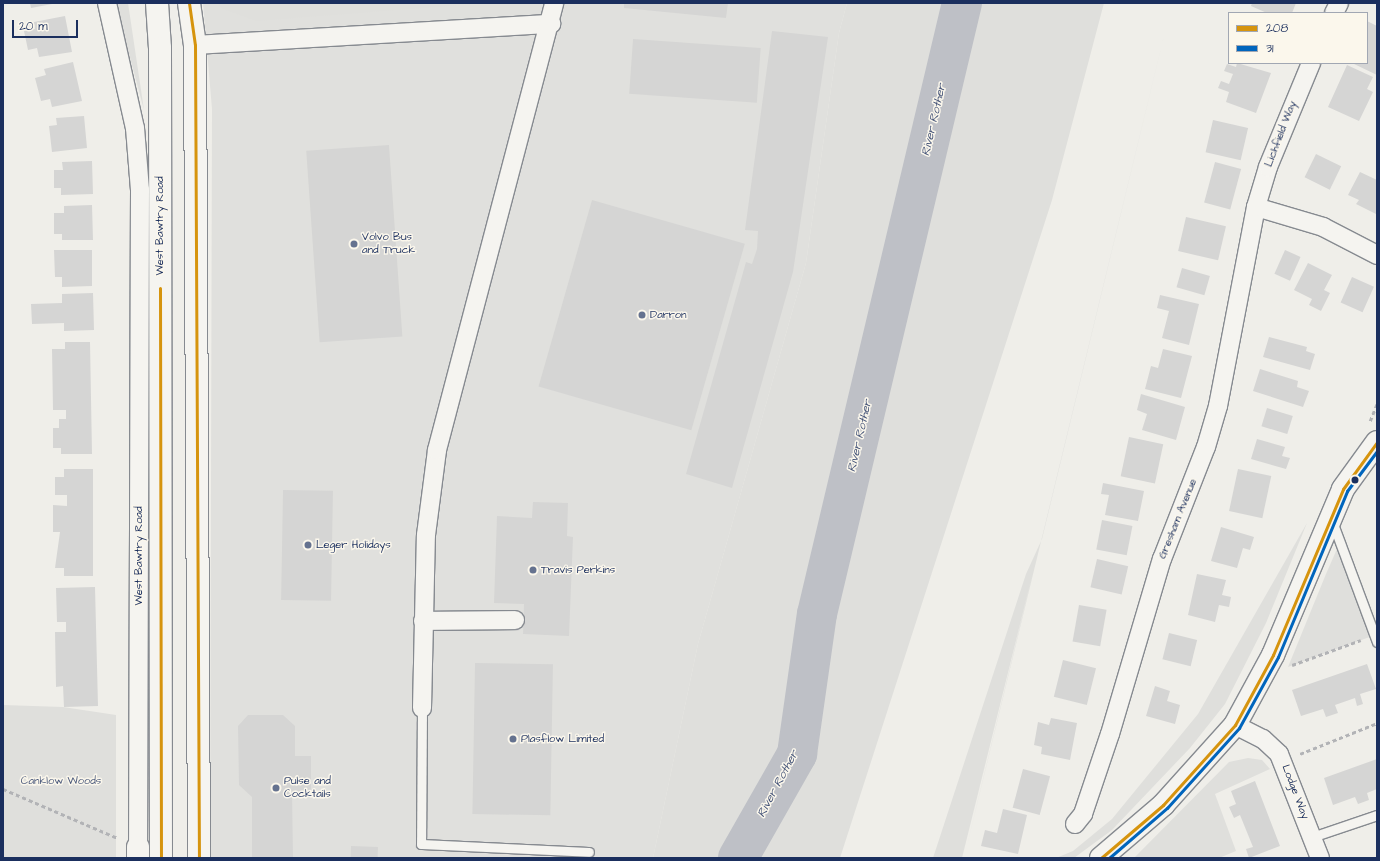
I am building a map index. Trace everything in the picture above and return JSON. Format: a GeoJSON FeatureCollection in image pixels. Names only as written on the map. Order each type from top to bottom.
{"type":"FeatureCollection","features":[{"type":"Feature","properties":{"kind":"main road","name":"West Bawtry Road"},"geometry":{"type":"LineString","coordinates":[[157,3],[160,48],[161,858]]}},
{"type":"Feature","properties":{"kind":"main road"},"geometry":{"type":"LineString","coordinates":[[189,3],[195,45],[199,858]]}},
{"type":"Feature","properties":{"kind":"main road"},"geometry":{"type":"LineString","coordinates":[[1101,858],[1163,804],[1234,725],[1263,676],[1344,489],[1377,442]]}},
{"type":"Feature","properties":{"kind":"street","name":"West Bawtry Road"},"geometry":{"type":"LineString","coordinates":[[107,3],[135,128],[140,190],[138,853]]}},
{"type":"Feature","properties":{"kind":"street"},"geometry":{"type":"LineString","coordinates":[[422,708],[426,535],[437,450],[551,24],[554,3]]}},
{"type":"Feature","properties":{"kind":"street"},"geometry":{"type":"LineString","coordinates":[[1334,12],[1339,3]]}},
{"type":"Feature","properties":{"kind":"street"},"geometry":{"type":"LineString","coordinates":[[195,45],[551,24]]}},
{"type":"Feature","properties":{"kind":"street","name":"Lichfield Way"},"geometry":{"type":"LineString","coordinates":[[1256,206],[1268,167],[1311,64]]}},
{"type":"Feature","properties":{"kind":"street"},"geometry":{"type":"LineString","coordinates":[[1256,206],[1323,227],[1377,255]]}},
{"type":"Feature","properties":{"kind":"street","name":"Gresham Avenue"},"geometry":{"type":"LineString","coordinates":[[1075,824],[1083,814],[1110,734],[1162,559],[1206,447],[1218,406],[1256,206]]}},
{"type":"Feature","properties":{"kind":"street"},"geometry":{"type":"LineString","coordinates":[[423,621],[515,620]]}},
{"type":"Feature","properties":{"kind":"street","name":"Lodge Way"},"geometry":{"type":"LineString","coordinates":[[1234,725],[1263,739],[1283,761],[1320,858]]}},
{"type":"Feature","properties":{"kind":"lane"},"geometry":{"type":"LineString","coordinates":[[1331,517],[1376,638]]}},
{"type":"Feature","properties":{"kind":"lane"},"geometry":{"type":"LineString","coordinates":[[422,708],[421,844],[589,852]]}},
{"type":"Feature","properties":{"kind":"lane"},"geometry":{"type":"LineString","coordinates":[[1312,837],[1377,815]]}},
{"type":"Feature","properties":{"kind":"path"},"geometry":{"type":"LineString","coordinates":[[1263,676],[1376,638]]}},
{"type":"Feature","properties":{"kind":"path"},"geometry":{"type":"LineString","coordinates":[[1283,761],[1377,723]]}},
{"type":"Feature","properties":{"kind":"path"},"geometry":{"type":"LineString","coordinates":[[3,789],[138,853]]}},
{"type":"Feature","properties":{"kind":"shaded area"},"geometry":{"type":"Polygon","coordinates":[[[203,3],[847,3],[839,33],[806,263],[698,644],[653,858],[210,858],[212,109],[203,3]]]}},
{"type":"Feature","properties":{"kind":"green space"},"geometry":{"type":"Polygon","coordinates":[[[116,3],[128,3],[144,110],[121,24],[116,3]]]}},
{"type":"Feature","properties":{"kind":"green space"},"geometry":{"type":"Polygon","coordinates":[[[218,3],[487,3],[256,21],[221,8],[218,3]]]}},
{"type":"Feature","properties":{"kind":"green space"},"geometry":{"type":"Polygon","coordinates":[[[847,3],[1104,3],[1052,200],[840,858],[653,858],[698,644],[806,263],[839,33],[847,3]]]}},
{"type":"Feature","properties":{"kind":"green space"},"geometry":{"type":"Polygon","coordinates":[[[1172,3],[1042,539],[1041,541],[1172,3]]]}},
{"type":"Feature","properties":{"kind":"green space"},"geometry":{"type":"Polygon","coordinates":[[[1307,523],[1266,623],[1225,704],[1190,748],[1112,830],[1074,858],[1056,858],[1073,851],[1112,819],[1198,714],[1307,523]]]}},
{"type":"Feature","properties":{"kind":"green space"},"geometry":{"type":"Polygon","coordinates":[[[1041,541],[964,858],[1033,572],[962,858],[933,858],[1026,574],[1041,541]]]}},
{"type":"Feature","properties":{"kind":"green space"},"geometry":{"type":"Polygon","coordinates":[[[1340,542],[1375,635],[1288,667],[1326,574],[1340,542]]]}},
{"type":"Feature","properties":{"kind":"green space","name":"Canklow Woods"},"geometry":{"type":"Polygon","coordinates":[[[3,705],[63,707],[116,715],[116,858],[3,858],[3,705]]]}},
{"type":"Feature","properties":{"kind":"green space"},"geometry":{"type":"Polygon","coordinates":[[[1248,758],[1262,760],[1270,769],[1215,794],[1236,851],[1219,858],[1134,858],[1229,762],[1248,758]]]}},
{"type":"Feature","properties":{"kind":"building"},"geometry":{"type":"Polygon","coordinates":[[[30,3],[52,3],[52,4],[31,8],[30,3]]]}},
{"type":"Feature","properties":{"kind":"building"},"geometry":{"type":"Polygon","coordinates":[[[624,3],[728,3],[726,18],[624,8],[624,3]]]}},
{"type":"Feature","properties":{"kind":"building"},"geometry":{"type":"Polygon","coordinates":[[[1252,3],[1296,3],[1292,12],[1265,12],[1251,6],[1252,3]]]}},
{"type":"Feature","properties":{"kind":"building"},"geometry":{"type":"Polygon","coordinates":[[[65,16],[72,52],[39,57],[37,48],[28,50],[24,31],[35,29],[34,22],[65,16]]]}},
{"type":"Feature","properties":{"kind":"building"},"geometry":{"type":"Polygon","coordinates":[[[1368,22],[1377,26],[1377,75],[1354,64],[1368,64],[1368,22]]]}},
{"type":"Feature","properties":{"kind":"building"},"geometry":{"type":"Polygon","coordinates":[[[772,31],[828,37],[793,272],[732,488],[686,474],[746,262],[752,264],[757,249],[758,231],[745,230],[772,31]]]}},
{"type":"Feature","properties":{"kind":"building"},"geometry":{"type":"Polygon","coordinates":[[[633,39],[761,48],[757,103],[629,94],[633,39]]]}},
{"type":"Feature","properties":{"kind":"building"},"geometry":{"type":"Polygon","coordinates":[[[73,62],[82,101],[52,107],[50,99],[41,101],[35,78],[46,75],[44,69],[73,62]]]}},
{"type":"Feature","properties":{"kind":"building"},"geometry":{"type":"Polygon","coordinates":[[[1227,64],[1236,67],[1237,64],[1240,64],[1271,73],[1256,113],[1226,102],[1229,92],[1218,88],[1221,81],[1229,84],[1233,74],[1224,71],[1227,64]]]}},
{"type":"Feature","properties":{"kind":"building"},"geometry":{"type":"Polygon","coordinates":[[[1347,65],[1373,77],[1367,89],[1373,92],[1359,121],[1328,107],[1347,65]]]}},
{"type":"Feature","properties":{"kind":"building"},"geometry":{"type":"Polygon","coordinates":[[[84,116],[87,148],[52,152],[49,126],[57,125],[56,118],[84,116]]]}},
{"type":"Feature","properties":{"kind":"building"},"geometry":{"type":"Polygon","coordinates":[[[1213,120],[1248,128],[1241,160],[1206,152],[1213,120]]]}},
{"type":"Feature","properties":{"kind":"building","name":"Volvo Bus and Truck"},"geometry":{"type":"Polygon","coordinates":[[[389,145],[402,337],[320,342],[306,151],[389,145]]]}},
{"type":"Feature","properties":{"kind":"building"},"geometry":{"type":"Polygon","coordinates":[[[1316,154],[1341,166],[1330,190],[1305,177],[1316,154]]]}},
{"type":"Feature","properties":{"kind":"building"},"geometry":{"type":"Polygon","coordinates":[[[92,161],[93,194],[61,195],[61,188],[54,188],[54,170],[63,170],[62,162],[92,161]]]}},
{"type":"Feature","properties":{"kind":"building"},"geometry":{"type":"Polygon","coordinates":[[[1215,162],[1241,169],[1230,210],[1204,203],[1215,162]]]}},
{"type":"Feature","properties":{"kind":"building"},"geometry":{"type":"Polygon","coordinates":[[[1360,172],[1377,180],[1376,214],[1356,204],[1359,200],[1348,195],[1360,172]]]}},
{"type":"Feature","properties":{"kind":"building","name":"Darron"},"geometry":{"type":"Polygon","coordinates":[[[592,200],[745,244],[691,430],[539,386],[592,200]]]}},
{"type":"Feature","properties":{"kind":"building"},"geometry":{"type":"Polygon","coordinates":[[[92,205],[93,240],[62,240],[62,234],[54,234],[54,213],[64,213],[64,206],[92,205]]]}},
{"type":"Feature","properties":{"kind":"building"},"geometry":{"type":"Polygon","coordinates":[[[1186,217],[1226,226],[1218,260],[1178,251],[1186,217]]]}},
{"type":"Feature","properties":{"kind":"building"},"geometry":{"type":"Polygon","coordinates":[[[54,250],[92,250],[92,286],[62,287],[62,277],[55,277],[54,250]]]}},
{"type":"Feature","properties":{"kind":"building"},"geometry":{"type":"Polygon","coordinates":[[[1285,250],[1301,257],[1290,281],[1274,274],[1285,250]]]}},
{"type":"Feature","properties":{"kind":"building"},"geometry":{"type":"Polygon","coordinates":[[[1308,263],[1332,275],[1324,290],[1330,293],[1321,311],[1309,305],[1312,299],[1294,290],[1308,263]]]}},
{"type":"Feature","properties":{"kind":"building"},"geometry":{"type":"Polygon","coordinates":[[[1182,268],[1210,276],[1204,295],[1176,287],[1182,268]]]}},
{"type":"Feature","properties":{"kind":"building"},"geometry":{"type":"Polygon","coordinates":[[[1352,277],[1374,287],[1363,312],[1341,303],[1352,277]]]}},
{"type":"Feature","properties":{"kind":"building"},"geometry":{"type":"Polygon","coordinates":[[[93,293],[94,330],[64,331],[64,323],[32,324],[31,304],[62,303],[62,294],[93,293]]]}},
{"type":"Feature","properties":{"kind":"building"},"geometry":{"type":"Polygon","coordinates":[[[1160,295],[1199,304],[1189,345],[1162,338],[1169,311],[1157,308],[1160,295]]]}},
{"type":"Feature","properties":{"kind":"building"},"geometry":{"type":"Polygon","coordinates":[[[1269,337],[1307,347],[1306,351],[1315,354],[1310,370],[1263,357],[1269,337]]]}},
{"type":"Feature","properties":{"kind":"building"},"geometry":{"type":"Polygon","coordinates":[[[65,342],[90,342],[92,454],[61,454],[61,448],[53,448],[53,428],[59,428],[59,419],[66,419],[66,410],[53,410],[52,349],[65,349],[65,342]]]}},
{"type":"Feature","properties":{"kind":"building"},"geometry":{"type":"Polygon","coordinates":[[[1163,349],[1192,356],[1181,398],[1145,389],[1151,366],[1158,368],[1163,349]]]}},
{"type":"Feature","properties":{"kind":"building"},"geometry":{"type":"Polygon","coordinates":[[[1260,369],[1298,381],[1297,387],[1309,391],[1303,407],[1253,391],[1260,369]]]}},
{"type":"Feature","properties":{"kind":"building"},"geometry":{"type":"Polygon","coordinates":[[[1141,394],[1185,407],[1176,440],[1142,430],[1147,414],[1137,410],[1141,394]]]}},
{"type":"Feature","properties":{"kind":"building"},"geometry":{"type":"Polygon","coordinates":[[[1267,408],[1293,416],[1287,434],[1261,426],[1267,408]]]}},
{"type":"Feature","properties":{"kind":"building"},"geometry":{"type":"Polygon","coordinates":[[[1129,437],[1163,444],[1155,483],[1121,476],[1129,437]]]}},
{"type":"Feature","properties":{"kind":"building"},"geometry":{"type":"Polygon","coordinates":[[[1257,439],[1285,447],[1282,456],[1290,458],[1286,469],[1251,459],[1257,439]]]}},
{"type":"Feature","properties":{"kind":"building"},"geometry":{"type":"Polygon","coordinates":[[[64,469],[93,469],[93,576],[64,576],[64,568],[55,568],[60,532],[53,532],[53,505],[67,506],[67,495],[55,495],[55,477],[64,477],[64,469]]]}},
{"type":"Feature","properties":{"kind":"building"},"geometry":{"type":"Polygon","coordinates":[[[1238,469],[1271,476],[1262,518],[1229,511],[1238,469]]]}},
{"type":"Feature","properties":{"kind":"building"},"geometry":{"type":"Polygon","coordinates":[[[1103,483],[1144,491],[1138,521],[1105,515],[1109,495],[1101,494],[1103,483]]]}},
{"type":"Feature","properties":{"kind":"building","name":"Leger Holidays"},"geometry":{"type":"Polygon","coordinates":[[[283,490],[333,491],[331,601],[281,600],[283,490]]]}},
{"type":"Feature","properties":{"kind":"building","name":"Travis Perkins"},"geometry":{"type":"Polygon","coordinates":[[[533,502],[568,503],[567,536],[573,537],[569,636],[523,634],[524,604],[494,603],[497,516],[532,518],[533,502]]]}},
{"type":"Feature","properties":{"kind":"building"},"geometry":{"type":"Polygon","coordinates":[[[1102,520],[1132,526],[1127,555],[1096,549],[1102,520]]]}},
{"type":"Feature","properties":{"kind":"building"},"geometry":{"type":"Polygon","coordinates":[[[1221,527],[1254,537],[1250,550],[1243,548],[1237,568],[1211,561],[1221,527]]]}},
{"type":"Feature","properties":{"kind":"building"},"geometry":{"type":"Polygon","coordinates":[[[1097,559],[1128,566],[1122,594],[1090,587],[1097,559]]]}},
{"type":"Feature","properties":{"kind":"building"},"geometry":{"type":"Polygon","coordinates":[[[1197,574],[1226,580],[1222,595],[1231,597],[1229,607],[1219,605],[1215,622],[1188,615],[1197,574]]]}},
{"type":"Feature","properties":{"kind":"building"},"geometry":{"type":"Polygon","coordinates":[[[95,587],[98,706],[64,707],[63,686],[56,687],[55,632],[66,632],[66,622],[57,622],[56,588],[95,587]]]}},
{"type":"Feature","properties":{"kind":"building"},"geometry":{"type":"Polygon","coordinates":[[[1079,605],[1107,610],[1100,646],[1073,641],[1079,605]]]}},
{"type":"Feature","properties":{"kind":"building"},"geometry":{"type":"Polygon","coordinates":[[[1169,633],[1197,640],[1191,666],[1162,659],[1169,633]]]}},
{"type":"Feature","properties":{"kind":"building"},"geometry":{"type":"Polygon","coordinates":[[[1063,660],[1096,668],[1087,705],[1054,697],[1063,660]]]}},
{"type":"Feature","properties":{"kind":"building","name":"Plasflow Limited"},"geometry":{"type":"Polygon","coordinates":[[[475,663],[553,664],[550,815],[472,814],[475,663]]]}},
{"type":"Feature","properties":{"kind":"building"},"geometry":{"type":"Polygon","coordinates":[[[1367,664],[1376,689],[1360,694],[1363,704],[1357,706],[1355,698],[1335,705],[1338,713],[1326,717],[1323,709],[1301,716],[1292,690],[1367,664]]]}},
{"type":"Feature","properties":{"kind":"building"},"geometry":{"type":"Polygon","coordinates":[[[1155,686],[1170,691],[1167,701],[1180,705],[1175,724],[1146,716],[1155,686]]]}},
{"type":"Feature","properties":{"kind":"building","name":"Pulse and Cocktails"},"geometry":{"type":"Polygon","coordinates":[[[248,715],[283,715],[295,726],[295,756],[311,756],[311,791],[292,792],[293,858],[252,858],[252,797],[239,785],[238,726],[248,715]]]}},
{"type":"Feature","properties":{"kind":"building"},"geometry":{"type":"Polygon","coordinates":[[[1051,718],[1077,723],[1070,760],[1041,754],[1042,747],[1034,745],[1038,722],[1049,725],[1051,718]]]}},
{"type":"Feature","properties":{"kind":"building"},"geometry":{"type":"Polygon","coordinates":[[[1377,759],[1377,789],[1367,793],[1369,800],[1358,804],[1355,797],[1333,805],[1324,778],[1377,759]]]}},
{"type":"Feature","properties":{"kind":"building"},"geometry":{"type":"Polygon","coordinates":[[[1023,769],[1050,776],[1040,815],[1013,808],[1023,769]]]}},
{"type":"Feature","properties":{"kind":"building"},"geometry":{"type":"Polygon","coordinates":[[[1255,781],[1280,846],[1249,858],[1246,849],[1253,847],[1240,815],[1234,818],[1229,807],[1236,804],[1231,791],[1255,781]]]}},
{"type":"Feature","properties":{"kind":"building"},"geometry":{"type":"Polygon","coordinates":[[[1003,809],[1027,815],[1018,854],[981,846],[985,830],[997,833],[1003,809]]]}},
{"type":"Feature","properties":{"kind":"building"},"geometry":{"type":"Polygon","coordinates":[[[351,846],[378,847],[378,858],[351,858],[351,846]]]}},
{"type":"Feature","properties":{"kind":"waterway","name":"River Rother"},"geometry":{"type":"LineString","coordinates":[[738,858],[797,754],[817,614],[962,3]]}},
{"type":"Feature","properties":{"kind":"transit line","name":"208"},"geometry":{"type":"LineString","coordinates":[[189,3],[195,45],[199,858]]}},
{"type":"Feature","properties":{"kind":"transit line","name":"208"},"geometry":{"type":"LineString","coordinates":[[160,288],[161,858]]}},
{"type":"Feature","properties":{"kind":"transit line","name":"208"},"geometry":{"type":"LineString","coordinates":[[1101,858],[1163,805],[1235,725],[1273,655],[1343,489],[1377,442]]}},
{"type":"Feature","properties":{"kind":"transit line","name":"31"},"geometry":{"type":"LineString","coordinates":[[1109,858],[1167,808],[1239,728],[1278,657],[1347,491],[1377,451]]}},
{"type":"Feature","properties":{"kind":"place","name":"Volvo Bus and Truck"},"geometry":{"type":"Point","coordinates":[354,244]}},
{"type":"Feature","properties":{"kind":"place","name":"Darron"},"geometry":{"type":"Point","coordinates":[642,315]}},
{"type":"Feature","properties":{"kind":"place","name":"Leger Holidays"},"geometry":{"type":"Point","coordinates":[308,545]}},
{"type":"Feature","properties":{"kind":"place","name":"Travis Perkins"},"geometry":{"type":"Point","coordinates":[533,570]}},
{"type":"Feature","properties":{"kind":"place","name":"Plasflow Limited"},"geometry":{"type":"Point","coordinates":[513,739]}},
{"type":"Feature","properties":{"kind":"place","name":"Pulse and Cocktails"},"geometry":{"type":"Point","coordinates":[276,788]}}]}
